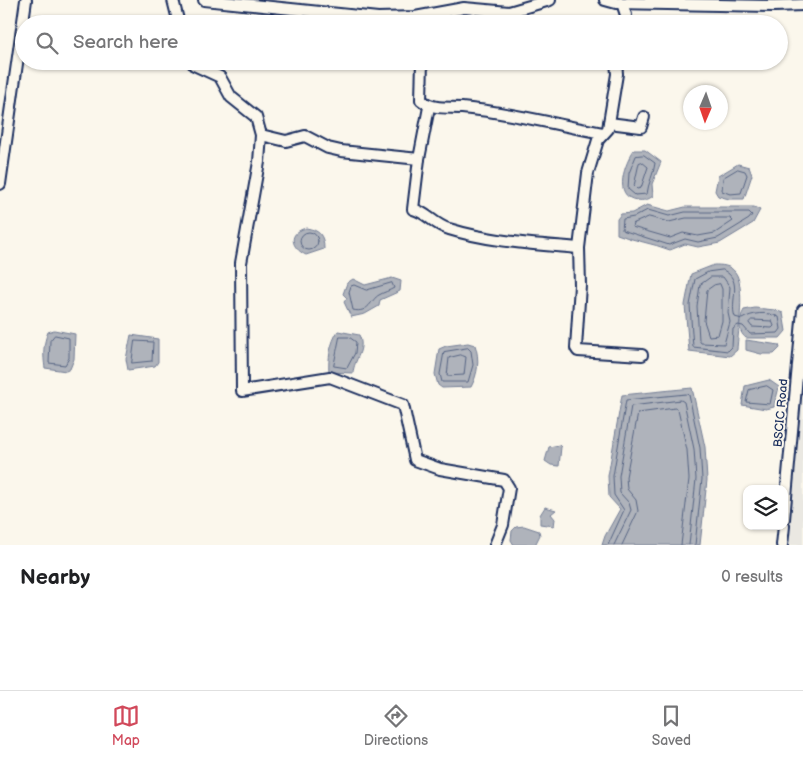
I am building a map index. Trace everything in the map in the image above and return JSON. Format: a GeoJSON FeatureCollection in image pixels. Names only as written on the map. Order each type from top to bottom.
{"type":"FeatureCollection","features":[{"type":"Feature","properties":{"kind":"street"},"geometry":{"type":"LineString","coordinates":[[24,15],[26,0]]}},
{"type":"Feature","properties":{"kind":"street"},"geometry":{"type":"LineString","coordinates":[[173,0],[177,15]]}},
{"type":"Feature","properties":{"kind":"street"},"geometry":{"type":"LineString","coordinates":[[204,0],[349,15]]}},
{"type":"Feature","properties":{"kind":"street"},"geometry":{"type":"LineString","coordinates":[[435,15],[463,4],[509,12],[550,0]]}},
{"type":"Feature","properties":{"kind":"street"},"geometry":{"type":"LineString","coordinates":[[605,0],[622,3],[803,5]]}},
{"type":"Feature","properties":{"kind":"street"},"geometry":{"type":"LineString","coordinates":[[622,3],[626,15]]}},
{"type":"Feature","properties":{"kind":"street"},"geometry":{"type":"LineString","coordinates":[[0,184],[16,70]]}},
{"type":"Feature","properties":{"kind":"street"},"geometry":{"type":"LineString","coordinates":[[208,70],[220,77],[231,97],[256,117],[261,135],[259,162],[241,263],[242,391],[330,377],[403,405],[415,460],[440,469],[504,480],[508,488],[502,525],[495,545]]}},
{"type":"Feature","properties":{"kind":"street"},"geometry":{"type":"LineString","coordinates":[[422,70],[421,100],[430,107],[464,108],[604,133]]}},
{"type":"Feature","properties":{"kind":"street"},"geometry":{"type":"LineString","coordinates":[[617,70],[609,123],[598,140],[588,173],[578,248],[580,285],[576,348],[578,351],[642,354]]}},
{"type":"Feature","properties":{"kind":"street"},"geometry":{"type":"LineString","coordinates":[[430,107],[419,159],[413,210],[424,212],[439,226],[464,234],[509,242],[578,248]]}},
{"type":"Feature","properties":{"kind":"street"},"geometry":{"type":"LineString","coordinates":[[609,123],[641,128],[644,117]]}},
{"type":"Feature","properties":{"kind":"street"},"geometry":{"type":"LineString","coordinates":[[261,135],[286,142],[305,136],[328,148],[341,151],[419,159]]}},
{"type":"Feature","properties":{"kind":"street","name":"BSCIC Road"},"geometry":{"type":"LineString","coordinates":[[787,485],[803,310]]}},
{"type":"Feature","properties":{"kind":"street"},"geometry":{"type":"LineString","coordinates":[[782,545],[784,530]]}},
{"type":"Feature","properties":{"kind":"shaded area"},"geometry":{"type":"Polygon","coordinates":[[[803,344],[803,545],[785,545],[786,530],[788,530],[803,344]]]}},
{"type":"Feature","properties":{"kind":"water"},"geometry":{"type":"Polygon","coordinates":[[[634,150],[645,150],[661,162],[652,184],[653,196],[645,200],[629,198],[623,186],[624,171],[634,150]]]}},
{"type":"Feature","properties":{"kind":"water"},"geometry":{"type":"Polygon","coordinates":[[[738,164],[749,167],[752,175],[744,199],[729,199],[718,196],[715,191],[718,176],[738,164]]]}},
{"type":"Feature","properties":{"kind":"water"},"geometry":{"type":"Polygon","coordinates":[[[647,205],[669,211],[685,207],[754,207],[760,210],[753,223],[720,243],[698,247],[685,244],[670,250],[617,234],[617,219],[621,214],[632,213],[647,205]]]}},
{"type":"Feature","properties":{"kind":"water"},"geometry":{"type":"Polygon","coordinates":[[[306,228],[320,234],[324,249],[306,255],[297,249],[293,241],[294,237],[300,230],[306,228]]]}},
{"type":"Feature","properties":{"kind":"water"},"geometry":{"type":"Polygon","coordinates":[[[714,265],[731,268],[735,272],[740,287],[741,298],[737,350],[730,356],[689,351],[685,305],[691,274],[714,265]]]}},
{"type":"Feature","properties":{"kind":"water"},"geometry":{"type":"Polygon","coordinates":[[[392,278],[401,281],[400,291],[380,300],[379,306],[365,314],[351,317],[344,302],[347,298],[343,294],[347,283],[353,279],[365,285],[392,278]]]}},
{"type":"Feature","properties":{"kind":"water"},"geometry":{"type":"Polygon","coordinates":[[[755,308],[775,310],[783,313],[786,331],[780,338],[746,338],[743,335],[740,328],[742,314],[744,310],[755,308]]]}},
{"type":"Feature","properties":{"kind":"water"},"geometry":{"type":"Polygon","coordinates":[[[54,330],[75,334],[74,359],[70,369],[66,371],[45,368],[45,341],[48,332],[54,330]]]}},
{"type":"Feature","properties":{"kind":"water"},"geometry":{"type":"Polygon","coordinates":[[[338,331],[359,335],[361,340],[353,373],[329,372],[330,351],[338,331]]]}},
{"type":"Feature","properties":{"kind":"water"},"geometry":{"type":"Polygon","coordinates":[[[131,335],[158,339],[158,362],[155,366],[128,370],[126,359],[131,335]]]}},
{"type":"Feature","properties":{"kind":"water"},"geometry":{"type":"Polygon","coordinates":[[[746,340],[779,345],[780,348],[774,354],[761,354],[746,350],[746,340]]]}},
{"type":"Feature","properties":{"kind":"water"},"geometry":{"type":"Polygon","coordinates":[[[468,343],[475,345],[478,361],[477,372],[471,387],[442,388],[438,385],[435,374],[439,349],[446,346],[468,343]]]}},
{"type":"Feature","properties":{"kind":"water"},"geometry":{"type":"Polygon","coordinates":[[[769,380],[779,387],[774,407],[766,409],[742,405],[745,386],[769,380]]]}},
{"type":"Feature","properties":{"kind":"water"},"geometry":{"type":"Polygon","coordinates":[[[692,388],[705,447],[707,480],[700,545],[602,545],[620,509],[609,497],[608,476],[622,395],[692,388]]]}},
{"type":"Feature","properties":{"kind":"water"},"geometry":{"type":"Polygon","coordinates":[[[559,445],[561,447],[559,466],[551,465],[545,461],[549,447],[559,445]]]}},
{"type":"Feature","properties":{"kind":"water"},"geometry":{"type":"Polygon","coordinates":[[[545,507],[556,510],[551,514],[555,519],[554,526],[540,524],[540,515],[545,507]]]}},
{"type":"Feature","properties":{"kind":"water"},"geometry":{"type":"Polygon","coordinates":[[[524,526],[539,531],[540,535],[535,545],[514,545],[511,540],[512,531],[516,527],[524,526]]]}}]}
